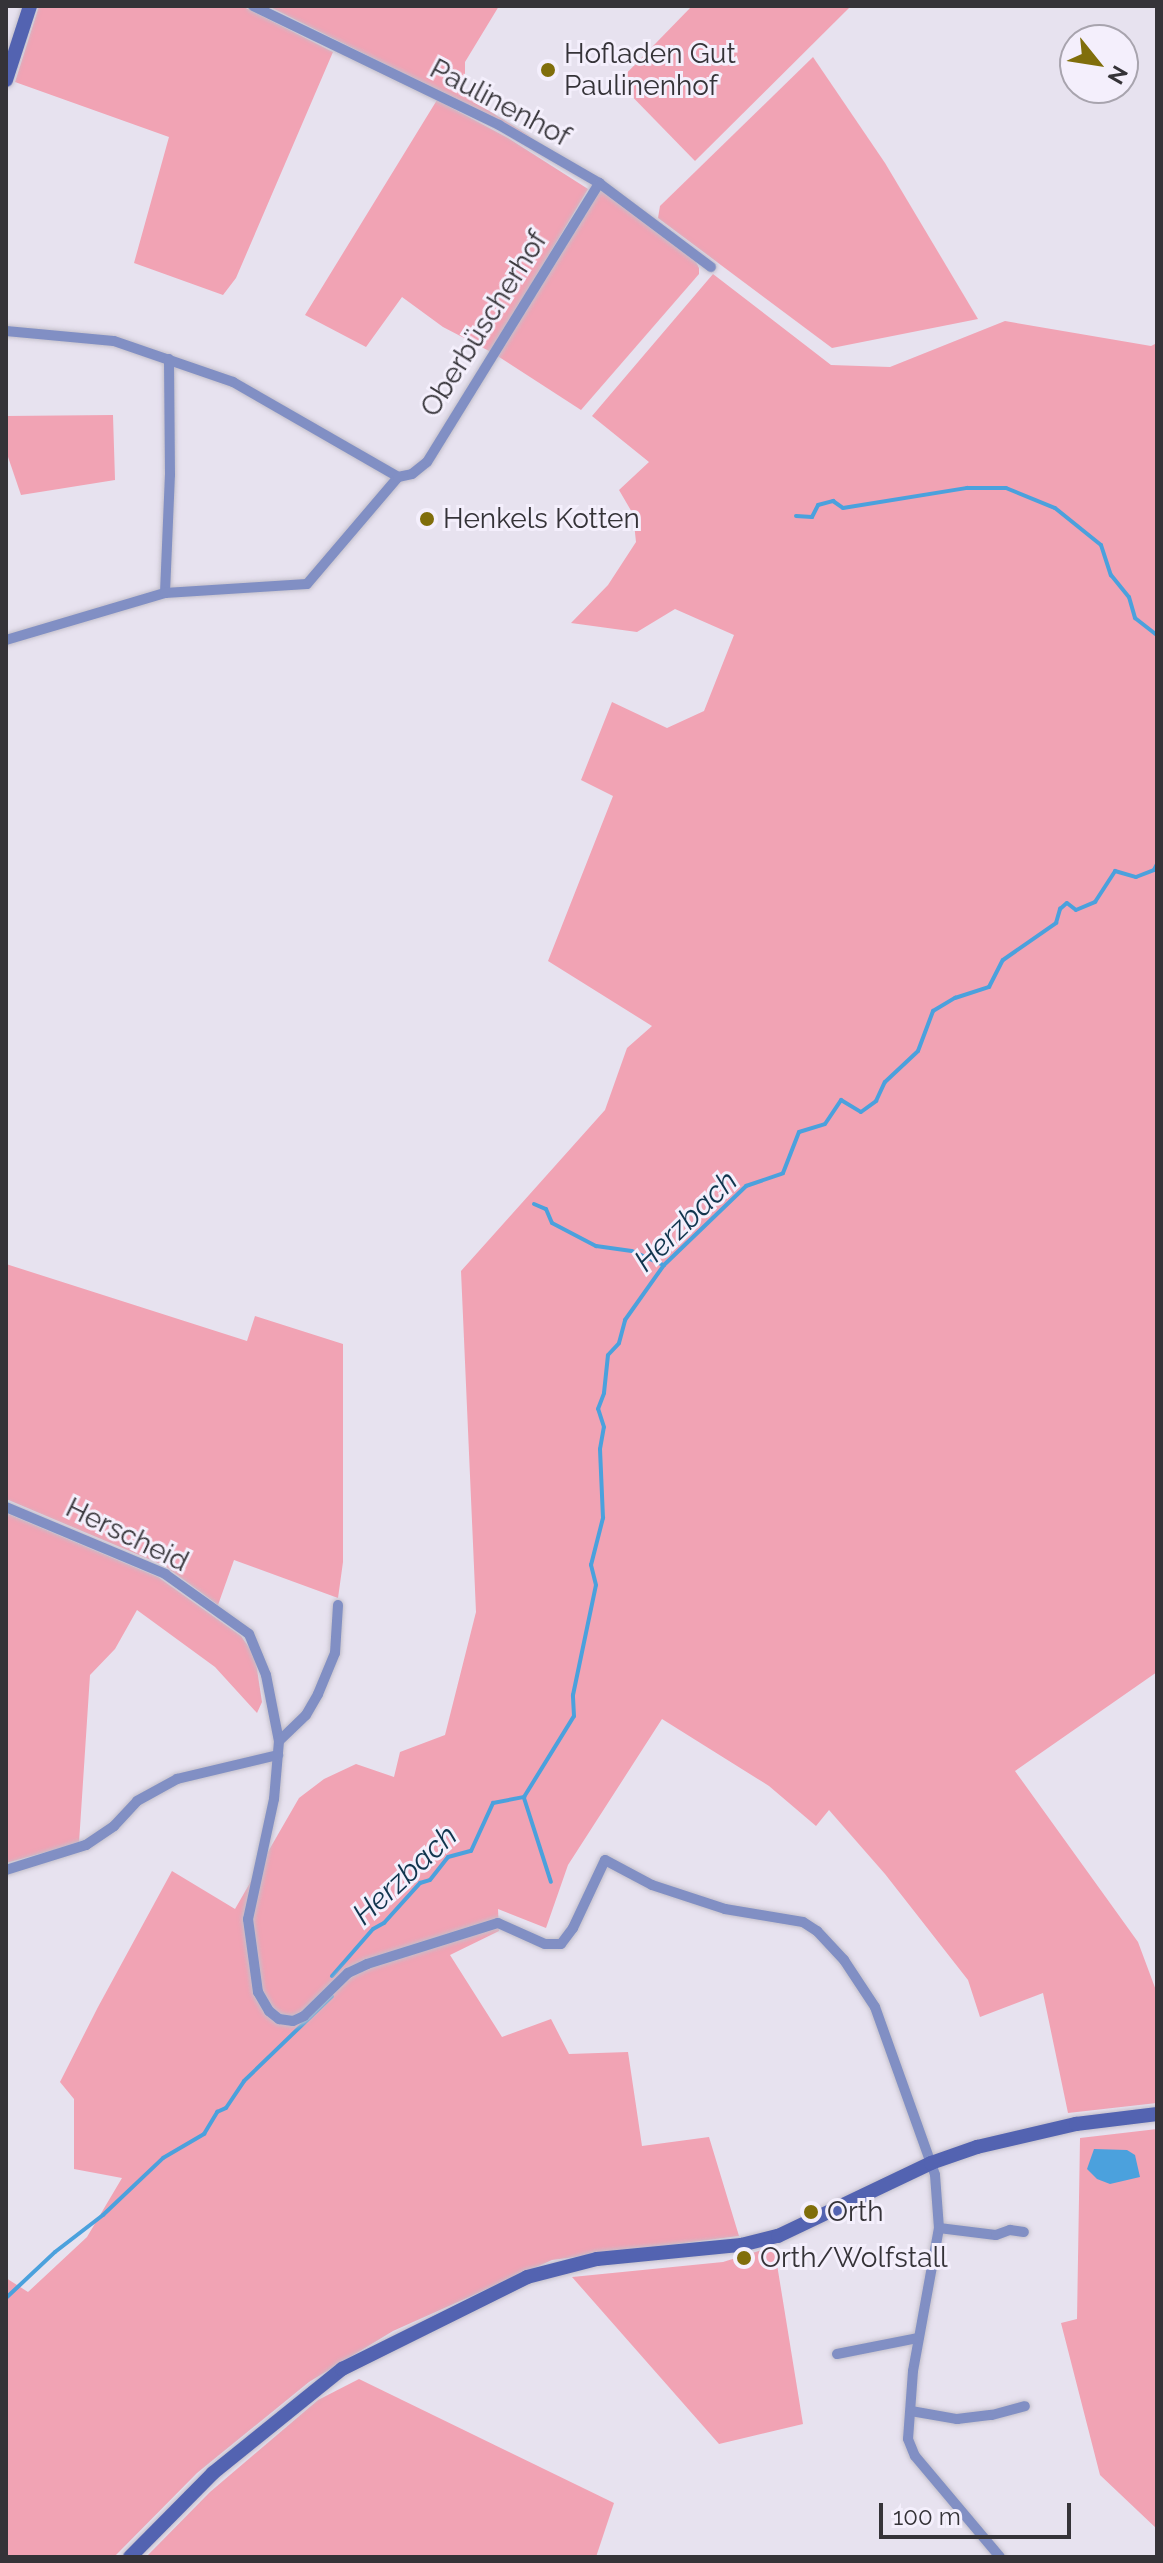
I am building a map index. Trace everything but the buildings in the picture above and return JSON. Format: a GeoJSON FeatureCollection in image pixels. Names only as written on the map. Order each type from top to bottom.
{"type":"FeatureCollection","features":[{"type":"Feature","properties":{"kind":"main road"},"geometry":{"type":"LineString","coordinates":[[6,80],[30,6]]}},
{"type":"Feature","properties":{"kind":"main road"},"geometry":{"type":"LineString","coordinates":[[130,2557],[213,2473],[342,2369],[527,2277],[597,2259],[741,2245],[778,2236],[931,2163],[1037,2132],[1157,2114]]}},
{"type":"Feature","properties":{"kind":"street","name":"Paulinenhof"},"geometry":{"type":"LineString","coordinates":[[253,6],[499,125],[599,183],[711,267]]}},
{"type":"Feature","properties":{"kind":"street","name":"Oberbüscherhof"},"geometry":{"type":"LineString","coordinates":[[6,640],[165,593],[307,584],[398,477],[412,474],[427,462],[599,183]]}},
{"type":"Feature","properties":{"kind":"street"},"geometry":{"type":"LineString","coordinates":[[6,331],[114,341],[233,382],[398,477]]}},
{"type":"Feature","properties":{"kind":"street"},"geometry":{"type":"LineString","coordinates":[[165,593],[170,475],[169,359]]}},
{"type":"Feature","properties":{"kind":"street","name":"Herscheid"},"geometry":{"type":"LineString","coordinates":[[6,1507],[165,1574],[249,1634],[266,1675],[279,1741],[274,1799],[248,1919],[258,1992],[269,2011],[279,2019],[293,2021],[304,2016],[348,1973],[367,1964],[498,1923],[545,1944],[561,1944],[573,1928],[605,1860],[652,1885],[725,1909],[803,1922],[817,1931],[844,1960],[875,2007],[931,2163]]}},
{"type":"Feature","properties":{"kind":"street"},"geometry":{"type":"LineString","coordinates":[[279,1741],[306,1715],[318,1694],[335,1653],[338,1605]]}},
{"type":"Feature","properties":{"kind":"street"},"geometry":{"type":"LineString","coordinates":[[6,1870],[86,1845],[114,1826],[137,1801],[177,1779],[278,1755]]}},
{"type":"Feature","properties":{"kind":"street"},"geometry":{"type":"LineString","coordinates":[[931,2163],[939,2228],[918,2338],[908,2439],[915,2456],[1000,2557]]}},
{"type":"Feature","properties":{"kind":"street"},"geometry":{"type":"LineString","coordinates":[[939,2228],[996,2235],[1010,2230],[1024,2232]]}},
{"type":"Feature","properties":{"kind":"street"},"geometry":{"type":"LineString","coordinates":[[837,2354],[918,2338]]}},
{"type":"Feature","properties":{"kind":"street"},"geometry":{"type":"LineString","coordinates":[[911,2411],[957,2419],[992,2415],[1025,2406]]}},
{"type":"Feature","properties":{"kind":"shaded area"},"geometry":{"type":"Polygon","coordinates":[[[39,6],[242,6],[333,52],[236,278],[223,295],[134,263],[169,137],[15,82],[39,6]]]}},
{"type":"Feature","properties":{"kind":"shaded area"},"geometry":{"type":"Polygon","coordinates":[[[268,6],[499,6],[465,62],[465,96],[533,138],[268,6]]]}},
{"type":"Feature","properties":{"kind":"shaded area"},"geometry":{"type":"Polygon","coordinates":[[[692,6],[851,6],[695,161],[618,82],[692,6]]]}},
{"type":"Feature","properties":{"kind":"shaded area"},"geometry":{"type":"Polygon","coordinates":[[[813,57],[885,163],[978,319],[832,348],[658,218],[660,206],[813,57]]]}},
{"type":"Feature","properties":{"kind":"shaded area"},"geometry":{"type":"Polygon","coordinates":[[[437,100],[508,138],[588,189],[491,352],[443,327],[402,297],[366,347],[305,315],[437,100]]]}},
{"type":"Feature","properties":{"kind":"shaded area"},"geometry":{"type":"Polygon","coordinates":[[[599,186],[695,260],[699,274],[581,410],[496,355],[599,186]]]}},
{"type":"Feature","properties":{"kind":"shaded area"},"geometry":{"type":"Polygon","coordinates":[[[713,274],[831,365],[890,367],[1005,321],[1151,346],[1157,343],[1157,1672],[1015,1771],[1138,1942],[1157,1993],[1157,2103],[1068,2113],[1043,1993],[980,2017],[968,1980],[885,1874],[829,1810],[816,1826],[769,1786],[662,1719],[568,1865],[546,1928],[498,1909],[499,1931],[450,1955],[502,2037],[551,2019],[569,2054],[628,2052],[642,2146],[709,2137],[739,2236],[552,2260],[393,2331],[309,2382],[197,2473],[114,2557],[6,2557],[6,2278],[28,2292],[87,2237],[122,2178],[74,2169],[74,2099],[60,2082],[98,2007],[172,1871],[235,1909],[299,1798],[324,1779],[356,1764],[394,1777],[400,1752],[445,1735],[476,1612],[461,1271],[605,1110],[627,1048],[652,1026],[548,961],[613,796],[581,780],[612,702],[667,728],[704,711],[734,635],[675,609],[637,632],[571,623],[608,585],[636,542],[633,514],[619,490],[649,462],[592,416],[713,274]]]}},
{"type":"Feature","properties":{"kind":"shaded area"},"geometry":{"type":"Polygon","coordinates":[[[113,415],[115,480],[21,495],[6,451],[6,416],[113,415]]]}},
{"type":"Feature","properties":{"kind":"shaded area"},"geometry":{"type":"Polygon","coordinates":[[[6,1264],[247,1341],[255,1316],[343,1344],[343,1562],[338,1598],[234,1560],[218,1605],[165,1566],[6,1499],[6,1264]]]}},
{"type":"Feature","properties":{"kind":"shaded area"},"geometry":{"type":"Polygon","coordinates":[[[6,1513],[158,1577],[241,1636],[255,1656],[262,1702],[257,1713],[215,1667],[137,1610],[115,1649],[90,1675],[79,1843],[6,1863],[6,1513]]]}},
{"type":"Feature","properties":{"kind":"shaded area"},"geometry":{"type":"Polygon","coordinates":[[[1157,2129],[1157,2529],[1100,2475],[1061,2323],[1077,2319],[1080,2138],[1157,2129]]]}},
{"type":"Feature","properties":{"kind":"shaded area"},"geometry":{"type":"Polygon","coordinates":[[[774,2246],[803,2424],[719,2444],[572,2277],[723,2262],[774,2246]]]}},
{"type":"Feature","properties":{"kind":"shaded area"},"geometry":{"type":"Polygon","coordinates":[[[359,2379],[614,2503],[596,2557],[146,2557],[210,2492],[318,2400],[359,2379]]]}},
{"type":"Feature","properties":{"kind":"water"},"geometry":{"type":"Polygon","coordinates":[[[1094,2149],[1127,2150],[1135,2155],[1140,2177],[1110,2184],[1097,2179],[1087,2169],[1094,2149]]]}},
{"type":"Feature","properties":{"kind":"waterway"},"geometry":{"type":"LineString","coordinates":[[796,516],[812,517],[818,505],[833,501],[843,508],[967,488],[1006,488],[1055,508],[1101,545],[1111,575],[1129,597],[1135,618],[1157,635]]}},
{"type":"Feature","properties":{"kind":"waterway","name":"Herzbach"},"geometry":{"type":"LineString","coordinates":[[332,1976],[373,1929],[384,1923],[420,1883],[430,1880],[448,1857],[471,1851],[493,1803],[524,1797],[574,1716],[573,1695],[596,1585],[591,1565],[603,1518],[600,1449],[604,1427],[598,1409],[604,1393],[608,1355],[619,1343],[625,1320],[664,1265],[746,1186],[783,1173],[799,1132],[825,1124],[841,1100],[861,1112],[876,1101],[885,1082],[918,1051],[933,1011],[955,998],[989,987],[1003,960],[1056,923],[1060,909],[1067,903],[1076,910],[1095,902],[1115,871],[1136,877],[1154,870],[1157,864]]}},
{"type":"Feature","properties":{"kind":"waterway"},"geometry":{"type":"LineString","coordinates":[[534,1204],[546,1209],[552,1223],[596,1246],[632,1251],[664,1265]]}},
{"type":"Feature","properties":{"kind":"waterway"},"geometry":{"type":"LineString","coordinates":[[524,1798],[551,1882]]}},
{"type":"Feature","properties":{"kind":"waterway","name":"Herzbach"},"geometry":{"type":"LineString","coordinates":[[6,2298],[55,2252],[103,2215],[163,2158],[204,2134],[217,2112],[226,2108],[244,2081],[332,1996]]}},
{"type":"Feature","properties":{"kind":"place","name":"Hofladen Gut Paulinenhof"},"geometry":{"type":"Point","coordinates":[548,70]}},
{"type":"Feature","properties":{"kind":"place","name":"Henkels Kotten"},"geometry":{"type":"Point","coordinates":[427,519]}},
{"type":"Feature","properties":{"kind":"place","name":"Orth"},"geometry":{"type":"Point","coordinates":[811,2212]}},
{"type":"Feature","properties":{"kind":"place","name":"Orth/Wolfstall"},"geometry":{"type":"Point","coordinates":[744,2258]}}]}
